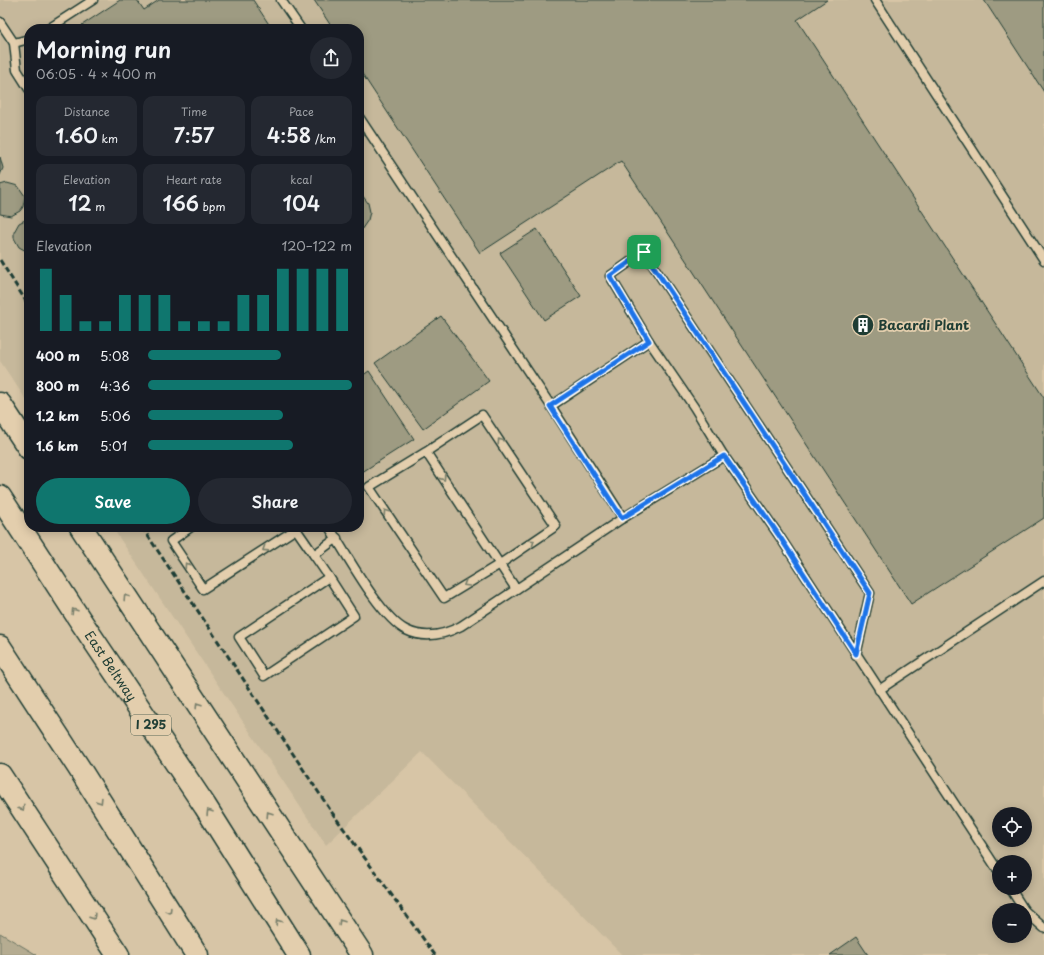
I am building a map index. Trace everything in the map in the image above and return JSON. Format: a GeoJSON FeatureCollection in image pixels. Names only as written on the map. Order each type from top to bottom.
{"type":"FeatureCollection","features":[{"type":"Feature","properties":{"kind":"highway"},"geometry":{"type":"LineString","coordinates":[[0,404],[24,440]]}},
{"type":"Feature","properties":{"kind":"highway","name":"East Beltway"},"geometry":{"type":"LineString","coordinates":[[0,497],[80,620],[205,806],[299,955]]}},
{"type":"Feature","properties":{"kind":"highway"},"geometry":{"type":"LineString","coordinates":[[84,532],[362,955]]}},
{"type":"Feature","properties":{"kind":"highway"},"geometry":{"type":"LineString","coordinates":[[0,647],[79,768],[197,955]]}},
{"type":"Feature","properties":{"kind":"highway"},"geometry":{"type":"LineString","coordinates":[[0,663],[79,768]]}},
{"type":"Feature","properties":{"kind":"highway"},"geometry":{"type":"LineString","coordinates":[[0,775],[118,955]]}},
{"type":"Feature","properties":{"kind":"lane"},"geometry":{"type":"LineString","coordinates":[[56,24],[93,0]]}},
{"type":"Feature","properties":{"kind":"lane"},"geometry":{"type":"LineString","coordinates":[[281,0],[297,24]]}},
{"type":"Feature","properties":{"kind":"lane"},"geometry":{"type":"LineString","coordinates":[[875,0],[1044,260]]}},
{"type":"Feature","properties":{"kind":"lane"},"geometry":{"type":"LineString","coordinates":[[0,22],[14,43],[17,70],[24,81]]}},
{"type":"Feature","properties":{"kind":"lane"},"geometry":{"type":"LineString","coordinates":[[14,43],[24,40]]}},
{"type":"Feature","properties":{"kind":"lane"},"geometry":{"type":"LineString","coordinates":[[364,125],[550,406],[622,518]]}},
{"type":"Feature","properties":{"kind":"lane"},"geometry":{"type":"LineString","coordinates":[[856,654],[870,593],[644,252],[610,276],[649,341],[694,407],[724,456],[778,534],[879,690],[992,861]]}},
{"type":"Feature","properties":{"kind":"lane"},"geometry":{"type":"LineString","coordinates":[[550,406],[649,341]]}},
{"type":"Feature","properties":{"kind":"lane"},"geometry":{"type":"LineString","coordinates":[[482,415],[556,526],[500,564],[444,598],[369,487],[482,415]]}},
{"type":"Feature","properties":{"kind":"lane"},"geometry":{"type":"LineString","coordinates":[[426,452],[516,589]]}},
{"type":"Feature","properties":{"kind":"lane"},"geometry":{"type":"LineString","coordinates":[[333,532],[384,611],[405,630],[425,636],[446,633],[461,626],[622,518],[724,456]]}},
{"type":"Feature","properties":{"kind":"lane"},"geometry":{"type":"LineString","coordinates":[[184,532],[171,540],[203,589],[290,532]]}},
{"type":"Feature","properties":{"kind":"lane"},"geometry":{"type":"LineString","coordinates":[[299,532],[314,554],[329,577],[354,616],[264,676],[239,637],[329,577]]}},
{"type":"Feature","properties":{"kind":"lane"},"geometry":{"type":"LineString","coordinates":[[314,554],[337,538]]}},
{"type":"Feature","properties":{"kind":"lane"},"geometry":{"type":"LineString","coordinates":[[879,690],[1044,581]]}},
{"type":"Feature","properties":{"kind":"lane"},"geometry":{"type":"LineString","coordinates":[[1032,917],[1044,928]]}},
{"type":"Feature","properties":{"kind":"shaded area"},"geometry":{"type":"Polygon","coordinates":[[[0,0],[1044,0],[1044,955],[622,955],[422,752],[326,845],[115,532],[364,532],[364,24],[24,24],[24,397],[0,361],[0,0]]]}},
{"type":"Feature","properties":{"kind":"shaded area"},"geometry":{"type":"Polygon","coordinates":[[[0,933],[37,955],[0,955],[0,933]]]}},
{"type":"Feature","properties":{"kind":"building"},"geometry":{"type":"Polygon","coordinates":[[[120,0],[137,0],[144,10],[159,0],[253,0],[269,24],[84,24],[120,0]]]}},
{"type":"Feature","properties":{"kind":"building","name":"Bacardi Plant"},"geometry":{"type":"Polygon","coordinates":[[[314,0],[827,0],[797,20],[1044,398],[1044,518],[911,604],[621,161],[480,253],[364,77],[364,24],[330,24],[314,0]]]}},
{"type":"Feature","properties":{"kind":"building"},"geometry":{"type":"Polygon","coordinates":[[[984,0],[1044,0],[1044,92],[984,0]]]}},
{"type":"Feature","properties":{"kind":"building"},"geometry":{"type":"Polygon","coordinates":[[[0,157],[3,168],[0,175],[0,157]]]}},
{"type":"Feature","properties":{"kind":"building"},"geometry":{"type":"Polygon","coordinates":[[[7,183],[18,186],[24,195],[23,207],[20,211],[11,216],[0,214],[0,185],[7,183]]]}},
{"type":"Feature","properties":{"kind":"building"},"geometry":{"type":"Polygon","coordinates":[[[364,198],[368,203],[370,212],[368,220],[364,226],[364,198]]]}},
{"type":"Feature","properties":{"kind":"building"},"geometry":{"type":"Polygon","coordinates":[[[24,220],[24,250],[19,247],[14,238],[14,232],[19,223],[24,220]]]}},
{"type":"Feature","properties":{"kind":"building"},"geometry":{"type":"Polygon","coordinates":[[[537,229],[581,296],[544,320],[500,253],[537,229]]]}},
{"type":"Feature","properties":{"kind":"building"},"geometry":{"type":"Polygon","coordinates":[[[441,316],[489,381],[423,429],[375,363],[441,316]]]}},
{"type":"Feature","properties":{"kind":"building"},"geometry":{"type":"Polygon","coordinates":[[[369,371],[414,439],[364,471],[364,374],[369,371]]]}},
{"type":"Feature","properties":{"kind":"building"},"geometry":{"type":"Polygon","coordinates":[[[856,937],[868,955],[830,955],[856,937]]]}},
{"type":"Feature","properties":{"kind":"railway"},"geometry":{"type":"LineString","coordinates":[[0,260],[24,298]]}},
{"type":"Feature","properties":{"kind":"railway"},"geometry":{"type":"LineString","coordinates":[[145,532],[333,814],[435,955]]}},
{"type":"Feature","properties":{"kind":"place","name":"Bacardi Plant"},"geometry":{"type":"Point","coordinates":[863,325]}},
{"type":"Feature","properties":{"kind":"route"},"geometry":{"type":"LineString","coordinates":[[644,252],[870,593],[856,654],[778,534],[724,456],[622,518],[550,406],[649,341],[610,276],[644,252]]}}]}
